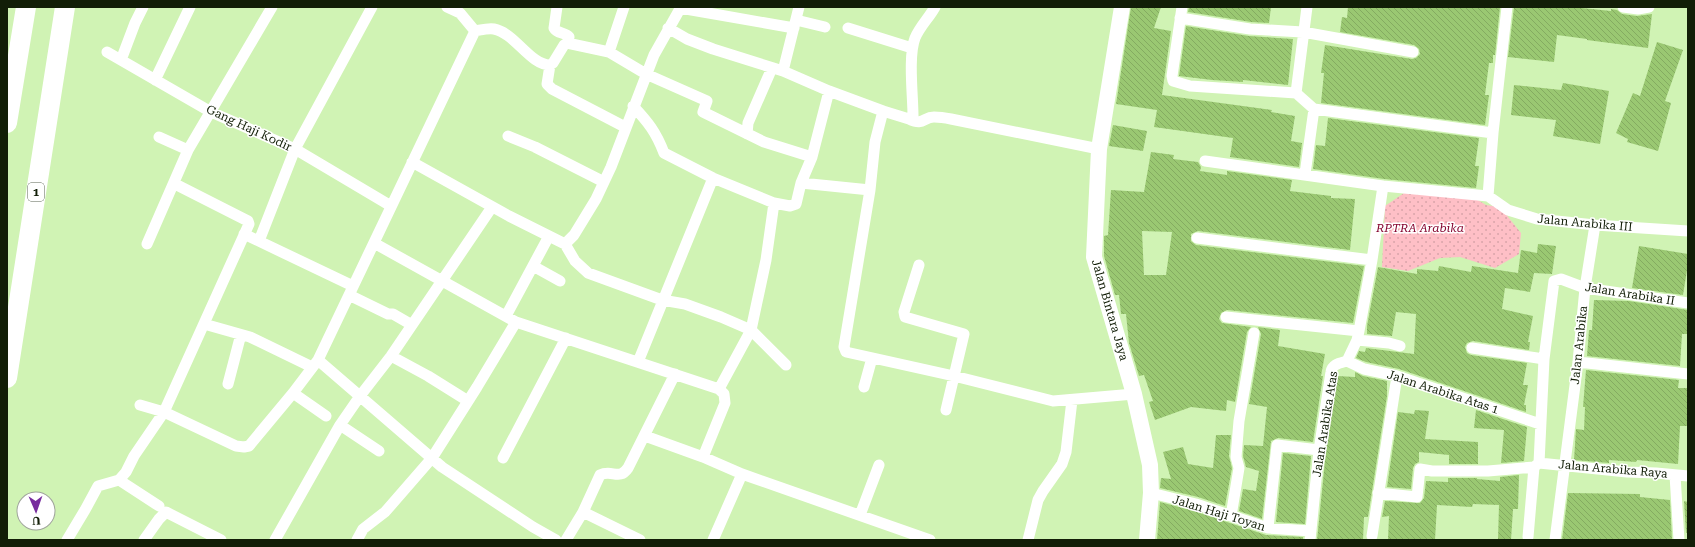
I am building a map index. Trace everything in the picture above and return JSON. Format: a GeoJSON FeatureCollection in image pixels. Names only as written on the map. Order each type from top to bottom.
{"type":"FeatureCollection","features":[{"type":"Feature","properties":{"kind":"highway"},"geometry":{"type":"LineString","coordinates":[[7,123],[26,7]]}},
{"type":"Feature","properties":{"kind":"highway","name":"1"},"geometry":{"type":"LineString","coordinates":[[7,378],[65,7]]}},
{"type":"Feature","properties":{"kind":"street"},"geometry":{"type":"LineString","coordinates":[[121,60],[135,23],[143,7]]}},
{"type":"Feature","properties":{"kind":"street"},"geometry":{"type":"LineString","coordinates":[[155,80],[190,7]]}},
{"type":"Feature","properties":{"kind":"street"},"geometry":{"type":"LineString","coordinates":[[147,244],[175,184],[188,150],[272,7]]}},
{"type":"Feature","properties":{"kind":"street"},"geometry":{"type":"LineString","coordinates":[[259,241],[295,149],[372,7]]}},
{"type":"Feature","properties":{"kind":"street"},"geometry":{"type":"LineString","coordinates":[[447,7],[461,10],[475,31]]}},
{"type":"Feature","properties":{"kind":"street"},"geometry":{"type":"LineString","coordinates":[[558,7],[554,28],[556,31],[567,35],[568,37],[567,43],[550,65],[547,84],[552,89],[625,127]]}},
{"type":"Feature","properties":{"kind":"street"},"geometry":{"type":"LineString","coordinates":[[609,52],[624,7]]}},
{"type":"Feature","properties":{"kind":"street"},"geometry":{"type":"LineString","coordinates":[[783,71],[799,7]]}},
{"type":"Feature","properties":{"kind":"street"},"geometry":{"type":"LineString","coordinates":[[909,119],[913,116],[912,48],[920,27],[929,18],[936,7]]}},
{"type":"Feature","properties":{"kind":"street","name":"Jalan Bintara Jaya"},"geometry":{"type":"LineString","coordinates":[[1122,7],[1099,149],[1094,257],[1134,394],[1150,465],[1151,493],[1146,540]]}},
{"type":"Feature","properties":{"kind":"street"},"geometry":{"type":"LineString","coordinates":[[1296,93],[1307,7]]}},
{"type":"Feature","properties":{"kind":"street"},"geometry":{"type":"LineString","coordinates":[[1488,196],[1493,133],[1507,7]]}},
{"type":"Feature","properties":{"kind":"street"},"geometry":{"type":"LineString","coordinates":[[1622,7],[1638,9],[1649,7]]}},
{"type":"Feature","properties":{"kind":"street"},"geometry":{"type":"LineString","coordinates":[[565,244],[574,235],[596,199],[611,167],[633,106],[654,55],[680,8],[825,27]]}},
{"type":"Feature","properties":{"kind":"street"},"geometry":{"type":"LineString","coordinates":[[1413,52],[1303,32],[1250,29],[1181,12],[1172,76],[1173,80],[1190,86],[1296,93],[1314,109],[1493,133]]}},
{"type":"Feature","properties":{"kind":"street"},"geometry":{"type":"LineString","coordinates":[[475,31],[493,28],[505,33],[542,64],[550,65]]}},
{"type":"Feature","properties":{"kind":"street"},"geometry":{"type":"LineString","coordinates":[[668,28],[687,39],[713,49],[783,71],[830,91],[883,111],[918,122],[924,122],[934,117],[951,119],[1099,149]]}},
{"type":"Feature","properties":{"kind":"street"},"geometry":{"type":"LineString","coordinates":[[848,28],[912,48]]}},
{"type":"Feature","properties":{"kind":"street"},"geometry":{"type":"LineString","coordinates":[[140,405],[164,412],[236,446],[249,446],[293,393],[315,363],[475,31]]}},
{"type":"Feature","properties":{"kind":"street"},"geometry":{"type":"LineString","coordinates":[[567,43],[609,52],[646,74],[707,101],[703,112],[764,142],[812,157]]}},
{"type":"Feature","properties":{"kind":"street","name":"Gang Haji Kodir"},"geometry":{"type":"LineString","coordinates":[[107,52],[211,112],[295,149],[391,206]]}},
{"type":"Feature","properties":{"kind":"street"},"geometry":{"type":"LineString","coordinates":[[747,134],[748,123],[772,68]]}},
{"type":"Feature","properties":{"kind":"street"},"geometry":{"type":"LineString","coordinates":[[633,106],[651,125],[658,136],[664,153],[713,178],[774,203],[794,206],[796,204],[801,183],[812,157],[830,91]]}},
{"type":"Feature","properties":{"kind":"street"},"geometry":{"type":"LineString","coordinates":[[1305,174],[1314,109]]}},
{"type":"Feature","properties":{"kind":"street"},"geometry":{"type":"LineString","coordinates":[[883,111],[875,142],[870,190],[844,347],[846,352],[954,376],[1054,401],[1134,394]]}},
{"type":"Feature","properties":{"kind":"street"},"geometry":{"type":"LineString","coordinates":[[508,136],[535,147],[604,182]]}},
{"type":"Feature","properties":{"kind":"street"},"geometry":{"type":"LineString","coordinates":[[159,137],[188,150]]}},
{"type":"Feature","properties":{"kind":"street","name":"Jalan Arabika III"},"geometry":{"type":"LineString","coordinates":[[1205,161],[1383,186],[1488,196],[1508,210],[1537,219],[1594,225],[1688,231]]}},
{"type":"Feature","properties":{"kind":"street"},"geometry":{"type":"LineString","coordinates":[[412,162],[492,207],[565,244],[576,261],[588,273],[662,300],[685,304],[721,316],[750,330],[786,364]]}},
{"type":"Feature","properties":{"kind":"street"},"geometry":{"type":"LineString","coordinates":[[638,362],[713,178]]}},
{"type":"Feature","properties":{"kind":"street"},"geometry":{"type":"LineString","coordinates":[[801,183],[870,190]]}},
{"type":"Feature","properties":{"kind":"street"},"geometry":{"type":"LineString","coordinates":[[67,540],[98,486],[118,480],[126,472],[134,456],[164,412],[249,224],[248,221],[175,184]]}},
{"type":"Feature","properties":{"kind":"street","name":"Jalan Arabika Atas"},"geometry":{"type":"LineString","coordinates":[[1310,536],[1319,450],[1332,368],[1347,361],[1358,336],[1372,260],[1383,186]]}},
{"type":"Feature","properties":{"kind":"street"},"geometry":{"type":"LineString","coordinates":[[719,389],[750,330],[766,260],[774,203]]}},
{"type":"Feature","properties":{"kind":"street"},"geometry":{"type":"LineString","coordinates":[[274,540],[340,425],[391,356],[492,207]]}},
{"type":"Feature","properties":{"kind":"street","name":"Jalan Arabika"},"geometry":{"type":"LineString","coordinates":[[1555,540],[1594,225]]}},
{"type":"Feature","properties":{"kind":"street"},"geometry":{"type":"LineString","coordinates":[[244,234],[351,291],[388,314],[393,314],[412,325]]}},
{"type":"Feature","properties":{"kind":"street"},"geometry":{"type":"LineString","coordinates":[[506,316],[549,236]]}},
{"type":"Feature","properties":{"kind":"street"},"geometry":{"type":"LineString","coordinates":[[1197,238],[1372,260]]}},
{"type":"Feature","properties":{"kind":"street"},"geometry":{"type":"LineString","coordinates":[[374,243],[516,322],[719,389],[724,394],[725,403],[703,457]]}},
{"type":"Feature","properties":{"kind":"street"},"geometry":{"type":"LineString","coordinates":[[919,265],[904,315],[908,319],[963,332],[964,334],[946,410]]}},
{"type":"Feature","properties":{"kind":"street"},"geometry":{"type":"LineString","coordinates":[[533,266],[560,281]]}},
{"type":"Feature","properties":{"kind":"street","name":"Jalan Arabika II"},"geometry":{"type":"LineString","coordinates":[[1544,358],[1554,281],[1560,279],[1585,288],[1688,303]]}},
{"type":"Feature","properties":{"kind":"street"},"geometry":{"type":"LineString","coordinates":[[1226,317],[1358,336],[1400,346]]}},
{"type":"Feature","properties":{"kind":"street"},"geometry":{"type":"LineString","coordinates":[[357,540],[363,529],[385,512],[432,458],[516,322]]}},
{"type":"Feature","properties":{"kind":"street"},"geometry":{"type":"LineString","coordinates":[[204,324],[250,337],[315,363],[360,396],[442,467],[533,527],[556,540]]}},
{"type":"Feature","properties":{"kind":"street"},"geometry":{"type":"LineString","coordinates":[[1231,516],[1239,468],[1236,457],[1239,421],[1254,333]]}},
{"type":"Feature","properties":{"kind":"street"},"geometry":{"type":"LineString","coordinates":[[228,384],[240,338],[244,336]]}},
{"type":"Feature","properties":{"kind":"street"},"geometry":{"type":"LineString","coordinates":[[503,458],[566,338]]}},
{"type":"Feature","properties":{"kind":"street"},"geometry":{"type":"LineString","coordinates":[[1472,348],[1544,358],[1540,424],[1528,537]]}},
{"type":"Feature","properties":{"kind":"street"},"geometry":{"type":"LineString","coordinates":[[391,356],[428,376],[468,401]]}},
{"type":"Feature","properties":{"kind":"street"},"geometry":{"type":"LineString","coordinates":[[864,387],[872,358]]}},
{"type":"Feature","properties":{"kind":"street","name":"Jalan Arabika Atas 1"},"geometry":{"type":"LineString","coordinates":[[1347,361],[1364,368],[1397,376],[1540,424]]}},
{"type":"Feature","properties":{"kind":"street"},"geometry":{"type":"LineString","coordinates":[[1578,362],[1688,374]]}},
{"type":"Feature","properties":{"kind":"street"},"geometry":{"type":"LineString","coordinates":[[566,540],[583,512],[600,475],[608,473],[621,475],[625,473],[675,374]]}},
{"type":"Feature","properties":{"kind":"street"},"geometry":{"type":"LineString","coordinates":[[1372,536],[1397,376]]}},
{"type":"Feature","properties":{"kind":"street"},"geometry":{"type":"LineString","coordinates":[[293,393],[326,416]]}},
{"type":"Feature","properties":{"kind":"street"},"geometry":{"type":"LineString","coordinates":[[1028,540],[1038,500],[1062,464],[1066,452],[1072,400]]}},
{"type":"Feature","properties":{"kind":"street"},"geometry":{"type":"LineString","coordinates":[[340,425],[379,451]]}},
{"type":"Feature","properties":{"kind":"street"},"geometry":{"type":"LineString","coordinates":[[645,436],[703,457],[742,474],[860,515],[910,537],[930,540]]}},
{"type":"Feature","properties":{"kind":"street"},"geometry":{"type":"LineString","coordinates":[[1268,528],[1277,445],[1319,450]]}},
{"type":"Feature","properties":{"kind":"street"},"geometry":{"type":"LineString","coordinates":[[860,515],[879,465]]}},
{"type":"Feature","properties":{"kind":"street","name":"Jalan Arabika Raya"},"geometry":{"type":"LineString","coordinates":[[1378,493],[1417,497],[1420,469],[1488,471],[1536,465],[1564,465],[1627,472],[1688,476]]}},
{"type":"Feature","properties":{"kind":"street"},"geometry":{"type":"LineString","coordinates":[[713,540],[742,474]]}},
{"type":"Feature","properties":{"kind":"street"},"geometry":{"type":"LineString","coordinates":[[1675,475],[1679,540]]}},
{"type":"Feature","properties":{"kind":"street"},"geometry":{"type":"LineString","coordinates":[[118,480],[158,506]]}},
{"type":"Feature","properties":{"kind":"street","name":"Jalan Haji Toyan"},"geometry":{"type":"LineString","coordinates":[[1151,493],[1196,504],[1268,528],[1310,536]]}},
{"type":"Feature","properties":{"kind":"street"},"geometry":{"type":"LineString","coordinates":[[144,540],[158,519],[166,512],[221,540]]}},
{"type":"Feature","properties":{"kind":"street"},"geometry":{"type":"LineString","coordinates":[[583,512],[640,540]]}},
{"type":"Feature","properties":{"kind":"green space","name":"RPTRA Arabika"},"geometry":{"type":"Polygon","coordinates":[[[1407,191],[1471,196],[1486,205],[1500,207],[1521,233],[1519,254],[1495,268],[1460,257],[1440,258],[1408,271],[1382,267],[1385,206],[1407,191]]]}},
{"type":"Feature","properties":{"kind":"building"},"geometry":{"type":"Polygon","coordinates":[[[1131,7],[1161,7],[1154,28],[1171,31],[1162,95],[1272,110],[1271,112],[1295,116],[1291,141],[1302,143],[1299,167],[1230,157],[1233,138],[1154,127],[1157,110],[1116,104],[1131,7]]]}},
{"type":"Feature","properties":{"kind":"building"},"geometry":{"type":"Polygon","coordinates":[[[1189,7],[1271,7],[1269,23],[1251,22],[1188,12],[1189,7]]]}},
{"type":"Feature","properties":{"kind":"building"},"geometry":{"type":"Polygon","coordinates":[[[1348,7],[1500,7],[1495,55],[1493,55],[1493,63],[1489,63],[1485,95],[1489,95],[1485,125],[1321,103],[1324,73],[1321,73],[1325,45],[1412,59],[1416,58],[1420,54],[1419,49],[1414,45],[1340,32],[1342,17],[1347,18],[1348,7]]]}},
{"type":"Feature","properties":{"kind":"building"},"geometry":{"type":"Polygon","coordinates":[[[1514,7],[1572,7],[1611,11],[1611,9],[1617,10],[1622,14],[1637,16],[1652,14],[1648,48],[1557,35],[1554,62],[1508,57],[1514,7]]]}},
{"type":"Feature","properties":{"kind":"building"},"geometry":{"type":"Polygon","coordinates":[[[1186,26],[1249,36],[1293,39],[1288,85],[1243,80],[1243,82],[1179,76],[1186,26]]]}},
{"type":"Feature","properties":{"kind":"building"},"geometry":{"type":"Polygon","coordinates":[[[1657,42],[1683,50],[1665,101],[1671,103],[1658,151],[1627,142],[1628,139],[1616,133],[1633,93],[1640,96],[1657,42]]]}},
{"type":"Feature","properties":{"kind":"building"},"geometry":{"type":"Polygon","coordinates":[[[1563,83],[1609,91],[1600,144],[1553,136],[1556,120],[1511,115],[1514,85],[1561,90],[1563,83]]]}},
{"type":"Feature","properties":{"kind":"building"},"geometry":{"type":"Polygon","coordinates":[[[1328,118],[1479,138],[1475,166],[1479,166],[1476,188],[1384,179],[1313,169],[1316,145],[1325,146],[1328,118]]]}},
{"type":"Feature","properties":{"kind":"building"},"geometry":{"type":"Polygon","coordinates":[[[1113,125],[1147,131],[1143,151],[1109,146],[1113,125]]]}},
{"type":"Feature","properties":{"kind":"building"},"geometry":{"type":"Polygon","coordinates":[[[1151,152],[1174,155],[1173,159],[1198,162],[1201,167],[1200,171],[1227,175],[1227,171],[1292,180],[1290,191],[1331,196],[1331,198],[1355,199],[1350,250],[1198,231],[1191,234],[1191,241],[1196,245],[1364,266],[1353,323],[1227,310],[1221,313],[1219,319],[1222,323],[1251,327],[1247,332],[1235,402],[1227,400],[1226,411],[1191,407],[1155,420],[1149,402],[1153,401],[1144,375],[1139,376],[1129,343],[1126,314],[1121,314],[1119,295],[1115,295],[1104,256],[1104,236],[1108,235],[1111,190],[1144,192],[1151,152]],[[1142,231],[1144,275],[1166,275],[1172,232],[1142,231]]]}},
{"type":"Feature","properties":{"kind":"building"},"geometry":{"type":"Polygon","coordinates":[[[1538,244],[1556,246],[1552,274],[1534,273],[1530,292],[1505,288],[1502,309],[1533,316],[1528,342],[1530,342],[1529,350],[1473,341],[1467,343],[1465,347],[1467,353],[1471,355],[1527,363],[1523,385],[1528,385],[1524,405],[1526,405],[1526,412],[1399,369],[1366,362],[1356,358],[1359,351],[1365,352],[1366,348],[1414,354],[1416,314],[1396,312],[1392,336],[1367,334],[1367,326],[1378,267],[1417,274],[1417,269],[1438,271],[1439,266],[1471,272],[1472,266],[1518,273],[1521,250],[1537,253],[1538,244]]]}},
{"type":"Feature","properties":{"kind":"building"},"geometry":{"type":"Polygon","coordinates":[[[1639,246],[1688,254],[1688,264],[1683,295],[1632,288],[1639,246]]]}},
{"type":"Feature","properties":{"kind":"building"},"geometry":{"type":"Polygon","coordinates":[[[1594,300],[1629,301],[1688,310],[1688,334],[1682,334],[1680,366],[1587,356],[1589,330],[1592,330],[1594,300]]]}},
{"type":"Feature","properties":{"kind":"building"},"geometry":{"type":"Polygon","coordinates":[[[1258,327],[1280,330],[1278,346],[1325,354],[1313,442],[1278,438],[1271,441],[1262,519],[1239,511],[1243,489],[1256,491],[1259,471],[1246,467],[1243,456],[1244,445],[1263,446],[1267,407],[1249,404],[1261,334],[1258,327]]]}},
{"type":"Feature","properties":{"kind":"building"},"geometry":{"type":"Polygon","coordinates":[[[1586,370],[1679,380],[1678,388],[1688,388],[1688,426],[1680,426],[1678,464],[1637,460],[1636,462],[1609,460],[1609,463],[1574,460],[1576,429],[1584,430],[1585,407],[1583,407],[1586,370]]]}},
{"type":"Feature","properties":{"kind":"building"},"geometry":{"type":"Polygon","coordinates":[[[1355,372],[1363,376],[1387,381],[1387,396],[1368,517],[1364,517],[1363,540],[1317,540],[1326,451],[1337,376],[1355,377],[1355,372]]]}},
{"type":"Feature","properties":{"kind":"building"},"geometry":{"type":"Polygon","coordinates":[[[1415,410],[1429,411],[1425,439],[1478,442],[1478,464],[1449,464],[1449,455],[1419,452],[1419,462],[1415,464],[1413,468],[1411,489],[1387,487],[1398,412],[1414,414],[1415,410]]]}},
{"type":"Feature","properties":{"kind":"building"},"geometry":{"type":"Polygon","coordinates":[[[1476,410],[1527,427],[1524,461],[1501,463],[1504,430],[1474,428],[1476,410]]]}},
{"type":"Feature","properties":{"kind":"building"},"geometry":{"type":"Polygon","coordinates":[[[1216,435],[1231,435],[1229,456],[1232,468],[1225,506],[1198,497],[1160,488],[1161,478],[1171,479],[1163,452],[1183,447],[1188,464],[1213,468],[1216,435]]]}},
{"type":"Feature","properties":{"kind":"building"},"geometry":{"type":"Polygon","coordinates":[[[1283,453],[1311,456],[1305,524],[1276,522],[1283,453]]]}},
{"type":"Feature","properties":{"kind":"building"},"geometry":{"type":"Polygon","coordinates":[[[1519,475],[1518,509],[1513,509],[1511,540],[1498,540],[1499,505],[1473,504],[1472,507],[1437,505],[1435,540],[1388,540],[1389,516],[1382,517],[1385,501],[1420,503],[1424,498],[1426,481],[1448,482],[1448,478],[1477,478],[1500,481],[1500,477],[1519,475]]]}},
{"type":"Feature","properties":{"kind":"building"},"geometry":{"type":"Polygon","coordinates":[[[1568,493],[1640,494],[1640,497],[1670,500],[1672,540],[1562,540],[1568,493]]]}},
{"type":"Feature","properties":{"kind":"building"},"geometry":{"type":"Polygon","coordinates":[[[1684,501],[1688,502],[1688,533],[1686,533],[1684,501]]]}},
{"type":"Feature","properties":{"kind":"building"},"geometry":{"type":"Polygon","coordinates":[[[1160,502],[1194,511],[1266,535],[1303,537],[1303,540],[1157,540],[1160,502]]]}}]}
